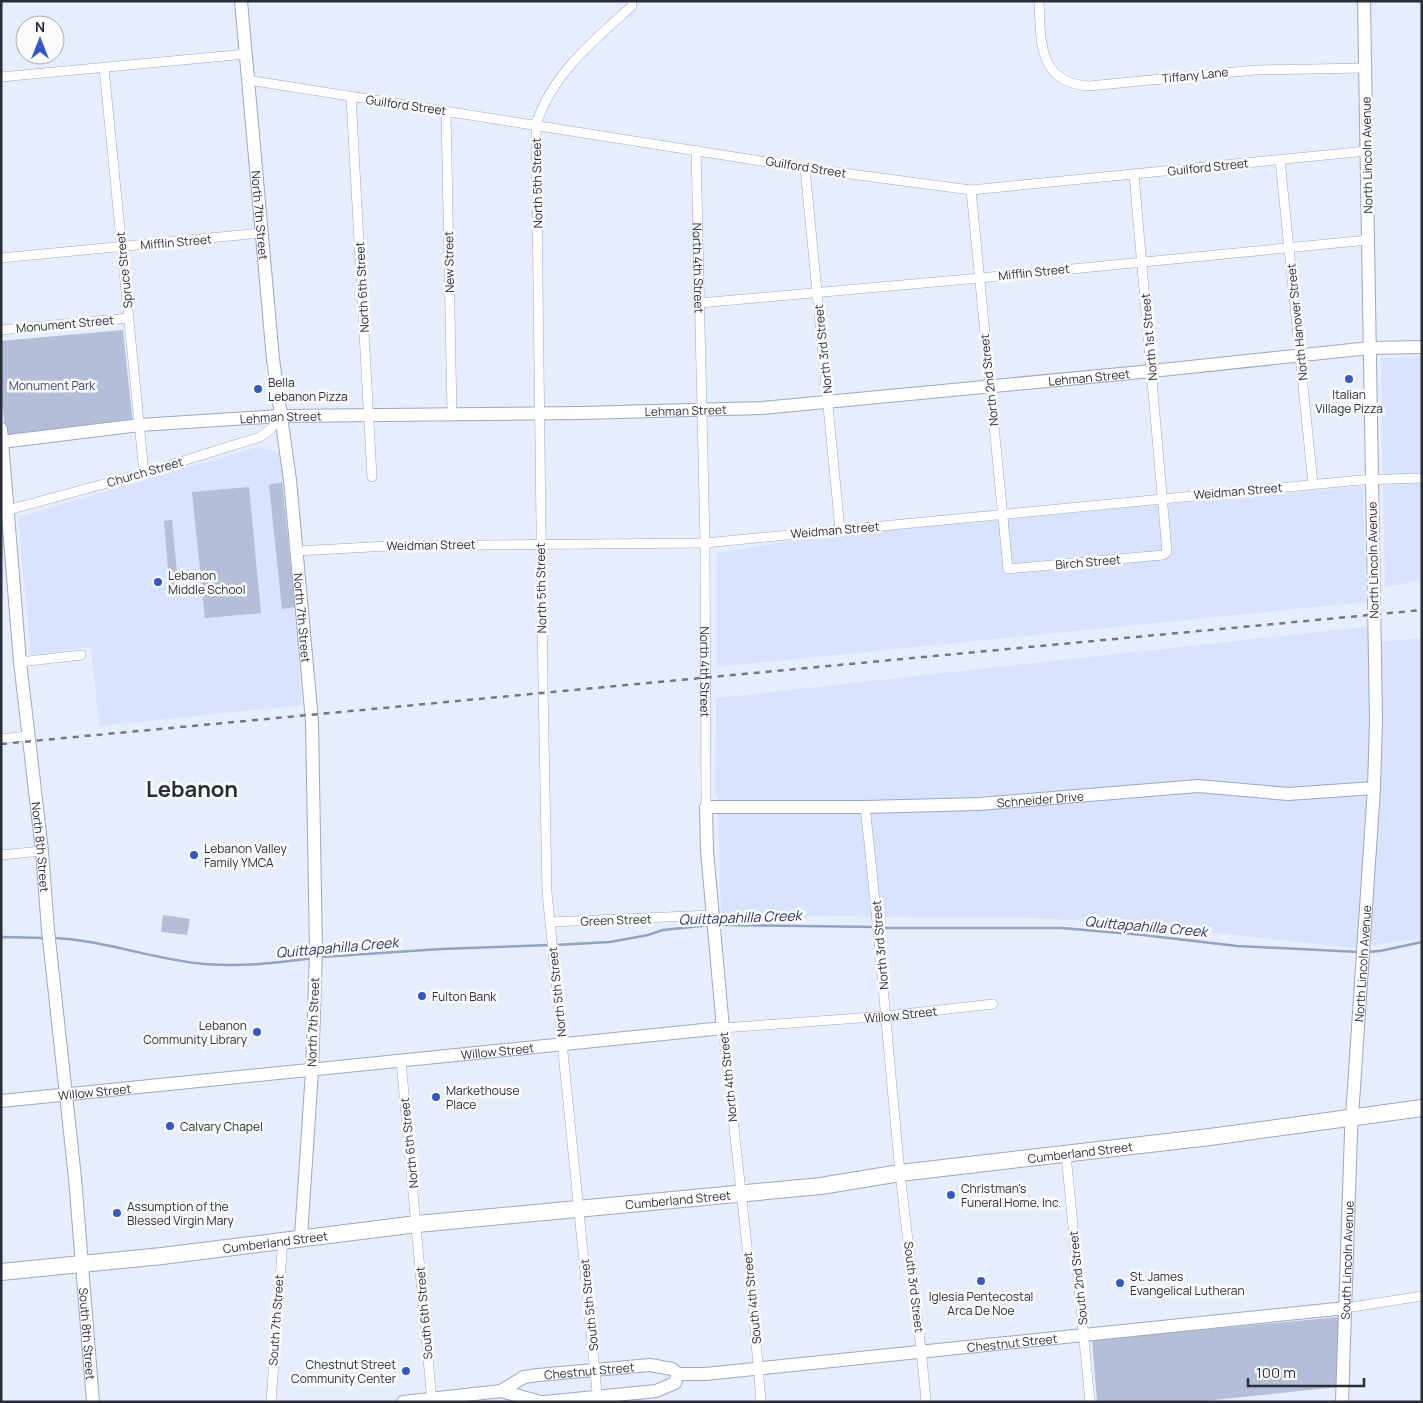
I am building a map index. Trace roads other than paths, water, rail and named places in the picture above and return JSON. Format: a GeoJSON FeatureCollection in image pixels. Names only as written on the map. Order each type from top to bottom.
{"type":"FeatureCollection","features":[{"type":"Feature","properties":{"kind":"highway","name":"Cumberland Street"},"geometry":{"type":"LineString","coordinates":[[1,1272],[417,1224],[821,1186],[900,1173],[1066,1154],[1422,1108]]}},
{"type":"Feature","properties":{"kind":"street","name":"North 7th Street"},"geometry":{"type":"LineString","coordinates":[[241,1],[254,164],[280,416],[284,426],[312,721],[316,952],[312,1071],[301,1237]]}},
{"type":"Feature","properties":{"kind":"street","name":"North 5th Street"},"geometry":{"type":"LineString","coordinates":[[580,1208],[550,922],[543,718],[536,124],[557,82],[585,49],[632,6],[632,1]]}},
{"type":"Feature","properties":{"kind":"street","name":"Tiffany Lane"},"geometry":{"type":"LineString","coordinates":[[1039,1],[1042,51],[1052,70],[1074,85],[1089,86],[1255,70],[1365,68]]}},
{"type":"Feature","properties":{"kind":"street","name":"North Lincoln Avenue"},"geometry":{"type":"LineString","coordinates":[[1353,1118],[1362,951],[1374,788],[1376,720],[1364,1]]}},
{"type":"Feature","properties":{"kind":"street"},"geometry":{"type":"LineString","coordinates":[[1,77],[246,54]]}},
{"type":"Feature","properties":{"kind":"street","name":"Spruce Street"},"geometry":{"type":"LineString","coordinates":[[104,68],[144,473]]}},
{"type":"Feature","properties":{"kind":"street","name":"Guilford Street"},"geometry":{"type":"LineString","coordinates":[[248,80],[805,168],[971,190],[1367,151]]}},
{"type":"Feature","properties":{"kind":"street","name":"North 6th Street"},"geometry":{"type":"LineString","coordinates":[[351,97],[372,477]]}},
{"type":"Feature","properties":{"kind":"street","name":"New Street"},"geometry":{"type":"LineString","coordinates":[[446,111],[452,414]]}},
{"type":"Feature","properties":{"kind":"street","name":"North 4th Street"},"geometry":{"type":"LineString","coordinates":[[696,150],[705,542],[706,807],[713,922],[741,1194]]}},
{"type":"Feature","properties":{"kind":"street","name":"North Hanover Street"},"geometry":{"type":"LineString","coordinates":[[1280,160],[1313,484]]}},
{"type":"Feature","properties":{"kind":"street","name":"North 3rd Street"},"geometry":{"type":"LineString","coordinates":[[805,168],[840,530]]}},
{"type":"Feature","properties":{"kind":"street","name":"North 1st Street"},"geometry":{"type":"LineString","coordinates":[[1134,175],[1164,498],[1167,552]]}},
{"type":"Feature","properties":{"kind":"street","name":"North 2nd Street"},"geometry":{"type":"LineString","coordinates":[[971,190],[1008,569]]}},
{"type":"Feature","properties":{"kind":"street","name":"Mifflin Street"},"geometry":{"type":"LineString","coordinates":[[1,258],[262,234]]}},
{"type":"Feature","properties":{"kind":"street","name":"Mifflin Street"},"geometry":{"type":"LineString","coordinates":[[699,303],[1368,240]]}},
{"type":"Feature","properties":{"kind":"street","name":"Monument Street"},"geometry":{"type":"LineString","coordinates":[[1,330],[129,318]]}},
{"type":"Feature","properties":{"kind":"street","name":"Lehman Street"},"geometry":{"type":"LineString","coordinates":[[2,442],[140,425],[280,416],[369,417],[702,410],[828,403],[990,385],[1152,372],[1370,348],[1422,347]]}},
{"type":"Feature","properties":{"kind":"street","name":"Church Street"},"geometry":{"type":"LineString","coordinates":[[4,511],[144,473],[260,437],[271,429],[280,416]]}},
{"type":"Feature","properties":{"kind":"street","name":"North 8th Street"},"geometry":{"type":"LineString","coordinates":[[1,429],[4,511],[42,850],[48,930],[81,1264]]}},
{"type":"Feature","properties":{"kind":"street","name":"Weidman Street"},"geometry":{"type":"LineString","coordinates":[[297,551],[388,546],[705,542],[1313,484],[1371,479],[1422,478]]}},
{"type":"Feature","properties":{"kind":"street","name":"Birch Street"},"geometry":{"type":"LineString","coordinates":[[1008,569],[1163,555],[1167,552]]}},
{"type":"Feature","properties":{"kind":"street"},"geometry":{"type":"LineString","coordinates":[[20,662],[81,655]]}},
{"type":"Feature","properties":{"kind":"street"},"geometry":{"type":"LineString","coordinates":[[1,738],[28,736]]}},
{"type":"Feature","properties":{"kind":"street","name":"Schneider Drive"},"geometry":{"type":"LineString","coordinates":[[706,807],[865,807],[988,803],[1198,786],[1288,794],[1374,788]]}},
{"type":"Feature","properties":{"kind":"street","name":"North 3rd Street"},"geometry":{"type":"LineString","coordinates":[[865,807],[900,1173]]}},
{"type":"Feature","properties":{"kind":"street"},"geometry":{"type":"LineString","coordinates":[[1,855],[42,850]]}},
{"type":"Feature","properties":{"kind":"street","name":"Green Street"},"geometry":{"type":"LineString","coordinates":[[550,922],[713,922]]}},
{"type":"Feature","properties":{"kind":"street","name":"Willow Street"},"geometry":{"type":"LineString","coordinates":[[1,1101],[723,1028],[886,1016],[993,1004]]}},
{"type":"Feature","properties":{"kind":"street","name":"North 6th Street"},"geometry":{"type":"LineString","coordinates":[[401,1062],[417,1224]]}},
{"type":"Feature","properties":{"kind":"street","name":"South Lincoln Avenue"},"geometry":{"type":"LineString","coordinates":[[1342,1402],[1349,1171],[1353,1118]]}},
{"type":"Feature","properties":{"kind":"street","name":"South 2nd Street"},"geometry":{"type":"LineString","coordinates":[[1066,1154],[1090,1402]]}},
{"type":"Feature","properties":{"kind":"street","name":"South 3rd Street"},"geometry":{"type":"LineString","coordinates":[[900,1173],[922,1352],[926,1402]]}},
{"type":"Feature","properties":{"kind":"street","name":"South 4th Street"},"geometry":{"type":"LineString","coordinates":[[741,1194],[761,1402]]}},
{"type":"Feature","properties":{"kind":"street","name":"South 5th Street"},"geometry":{"type":"LineString","coordinates":[[580,1208],[587,1300],[598,1400]]}},
{"type":"Feature","properties":{"kind":"street","name":"South 6th Street"},"geometry":{"type":"LineString","coordinates":[[417,1224],[432,1400]]}},
{"type":"Feature","properties":{"kind":"street","name":"South 7th Street"},"geometry":{"type":"LineString","coordinates":[[270,1402],[282,1239]]}},
{"type":"Feature","properties":{"kind":"street","name":"South 8th Street"},"geometry":{"type":"LineString","coordinates":[[81,1264],[93,1402]]}},
{"type":"Feature","properties":{"kind":"street"},"geometry":{"type":"LineString","coordinates":[[1346,1308],[1422,1296]]}},
{"type":"Feature","properties":{"kind":"street","name":"Chestnut Street"},"geometry":{"type":"LineString","coordinates":[[502,1391],[524,1377],[595,1370],[650,1365],[672,1369],[678,1374],[705,1374],[1346,1308]]}},
{"type":"Feature","properties":{"kind":"street","name":"Chestnut Street"},"geometry":{"type":"LineString","coordinates":[[403,1402],[502,1391],[543,1402],[598,1400],[666,1388],[674,1384],[678,1374]]}},
{"type":"Feature","properties":{"kind":"waterway","name":"Quittapahilla Creek"},"geometry":{"type":"LineString","coordinates":[[555,945],[610,942],[648,935],[663,930],[710,925]]}},
{"type":"Feature","properties":{"kind":"waterway","name":"Quittapahilla Creek"},"geometry":{"type":"LineString","coordinates":[[718,925],[875,927]]}},
{"type":"Feature","properties":{"kind":"waterway","name":"Quittapahilla Creek"},"geometry":{"type":"LineString","coordinates":[[881,928],[1062,928],[1237,946],[1359,952]]}},
{"type":"Feature","properties":{"kind":"waterway","name":"Quittapahilla Creek"},"geometry":{"type":"LineString","coordinates":[[1,937],[45,938]]}},
{"type":"Feature","properties":{"kind":"waterway","name":"Quittapahilla Creek"},"geometry":{"type":"LineString","coordinates":[[53,938],[92,942],[167,959],[205,964],[259,964],[313,958]]}},
{"type":"Feature","properties":{"kind":"waterway","name":"Quittapahilla Creek"},"geometry":{"type":"LineString","coordinates":[[1367,952],[1422,942]]}},
{"type":"Feature","properties":{"kind":"waterway","name":"Quittapahilla Creek"},"geometry":{"type":"LineString","coordinates":[[321,957],[441,949],[550,945]]}},
{"type":"Feature","properties":{"kind":"railway"},"geometry":{"type":"LineString","coordinates":[[1,744],[1422,610]]}},
{"type":"Feature","properties":{"kind":"place","name":"Italian Village Pizza"},"geometry":{"type":"Point","coordinates":[1349,379]}},
{"type":"Feature","properties":{"kind":"place","name":"Bella Lebanon Pizza"},"geometry":{"type":"Point","coordinates":[258,389]}},
{"type":"Feature","properties":{"kind":"place","name":"Lebanon Middle School"},"geometry":{"type":"Point","coordinates":[158,582]}},
{"type":"Feature","properties":{"kind":"place","name":"Lebanon Valley Family YMCA"},"geometry":{"type":"Point","coordinates":[194,855]}},
{"type":"Feature","properties":{"kind":"place","name":"Fulton Bank"},"geometry":{"type":"Point","coordinates":[422,996]}},
{"type":"Feature","properties":{"kind":"place","name":"Lebanon Community Library"},"geometry":{"type":"Point","coordinates":[257,1032]}},
{"type":"Feature","properties":{"kind":"place","name":"Markethouse Place"},"geometry":{"type":"Point","coordinates":[436,1097]}},
{"type":"Feature","properties":{"kind":"place","name":"Calvary Chapel"},"geometry":{"type":"Point","coordinates":[170,1126]}},
{"type":"Feature","properties":{"kind":"place","name":"Christman's Funeral Home, Inc."},"geometry":{"type":"Point","coordinates":[951,1195]}},
{"type":"Feature","properties":{"kind":"place","name":"Assumption of the Blessed Virgin Mary"},"geometry":{"type":"Point","coordinates":[117,1213]}},
{"type":"Feature","properties":{"kind":"place","name":"Iglesia Pentecostal Arca De Noe"},"geometry":{"type":"Point","coordinates":[981,1281]}},
{"type":"Feature","properties":{"kind":"place","name":"St. James Evangelical Lutheran"},"geometry":{"type":"Point","coordinates":[1120,1283]}},
{"type":"Feature","properties":{"kind":"place","name":"Chestnut Street Community Center"},"geometry":{"type":"Point","coordinates":[406,1371]}},
{"type":"Feature","properties":{"kind":"district","name":"Lebanon"},"geometry":{"type":"Point","coordinates":[192,789]}},
{"type":"Feature","properties":{"kind":"park label","name":"Monument Park"},"geometry":{"type":"Point","coordinates":[52,385]}}]}
